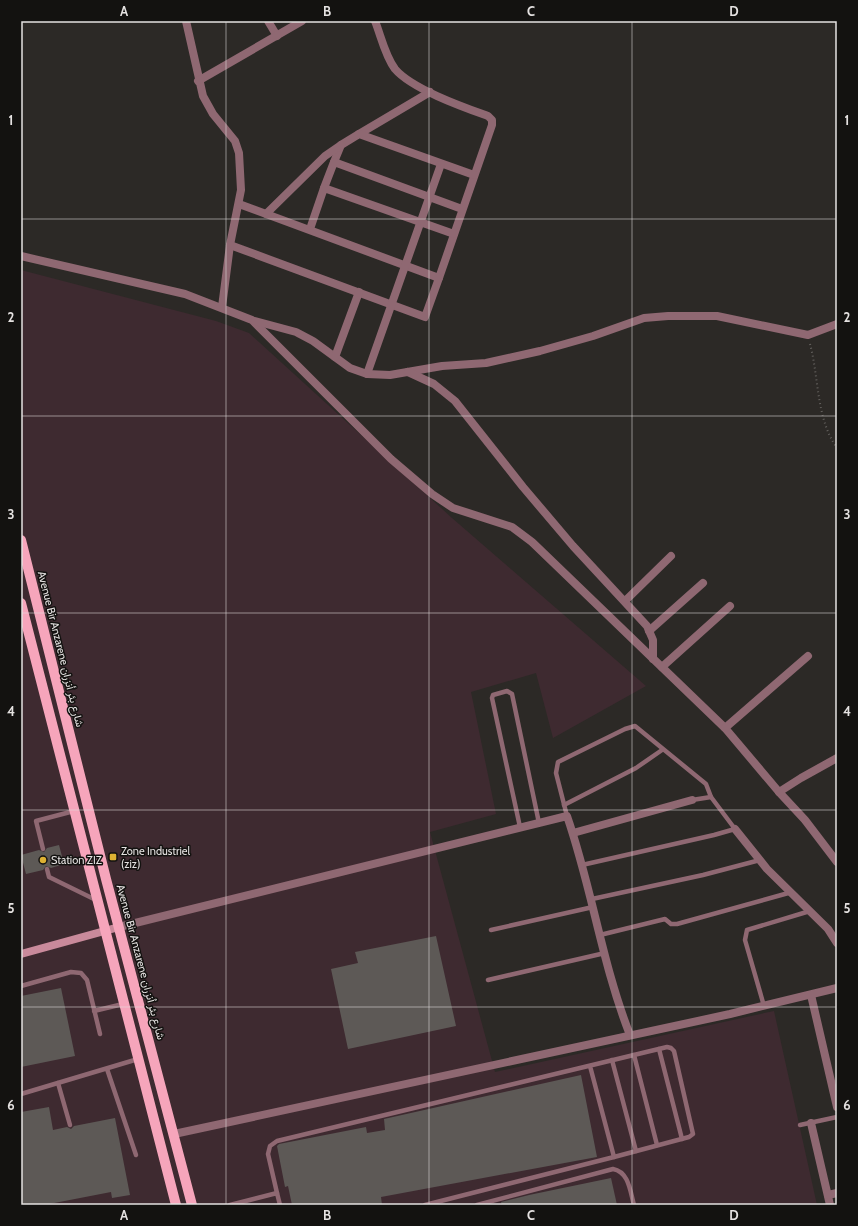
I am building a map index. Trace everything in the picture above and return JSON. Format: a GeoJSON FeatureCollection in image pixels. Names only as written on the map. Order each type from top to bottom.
{"type":"FeatureCollection","features":[{"type":"Feature","properties":{"kind":"main road","name":"Avenue Bir Anzarene شارع بئر أنزران"},"geometry":{"type":"LineString","coordinates":[[21,540],[119,927],[192,1205]]}},
{"type":"Feature","properties":{"kind":"main road"},"geometry":{"type":"LineString","coordinates":[[21,603],[96,900],[176,1205]]}},
{"type":"Feature","properties":{"kind":"street"},"geometry":{"type":"LineString","coordinates":[[186,21],[198,81],[203,96],[213,114],[234,141],[239,153],[240,190],[230,245],[222,307]]}},
{"type":"Feature","properties":{"kind":"street"},"geometry":{"type":"LineString","coordinates":[[268,21],[277,36]]}},
{"type":"Feature","properties":{"kind":"street"},"geometry":{"type":"LineString","coordinates":[[198,81],[302,21]]}},
{"type":"Feature","properties":{"kind":"street"},"geometry":{"type":"LineString","coordinates":[[230,245],[425,317],[492,125],[492,120],[488,116],[430,92],[408,80],[395,69],[387,53],[375,21]]}},
{"type":"Feature","properties":{"kind":"street"},"geometry":{"type":"LineString","coordinates":[[266,214],[325,156],[430,92]]}},
{"type":"Feature","properties":{"kind":"street"},"geometry":{"type":"LineString","coordinates":[[359,134],[474,176]]}},
{"type":"Feature","properties":{"kind":"street"},"geometry":{"type":"LineString","coordinates":[[310,229],[341,145]]}},
{"type":"Feature","properties":{"kind":"street"},"geometry":{"type":"LineString","coordinates":[[334,162],[462,208]]}},
{"type":"Feature","properties":{"kind":"street"},"geometry":{"type":"LineString","coordinates":[[367,374],[441,164]]}},
{"type":"Feature","properties":{"kind":"street"},"geometry":{"type":"LineString","coordinates":[[324,188],[454,234]]}},
{"type":"Feature","properties":{"kind":"street"},"geometry":{"type":"LineString","coordinates":[[238,204],[310,229],[439,278]]}},
{"type":"Feature","properties":{"kind":"street"},"geometry":{"type":"LineString","coordinates":[[21,256],[185,294],[269,326],[296,332],[313,341],[350,368],[367,374],[390,375],[442,366],[486,363],[540,351],[593,336],[644,318],[668,316],[717,316],[808,335],[837,324]]}},
{"type":"Feature","properties":{"kind":"street"},"geometry":{"type":"LineString","coordinates":[[335,357],[359,292]]}},
{"type":"Feature","properties":{"kind":"street"},"geometry":{"type":"LineString","coordinates":[[252,320],[391,459],[432,494],[453,508],[512,528],[532,542],[725,728],[779,792],[805,820],[837,862]]}},
{"type":"Feature","properties":{"kind":"street"},"geometry":{"type":"LineString","coordinates":[[408,372],[434,384],[455,401],[523,487],[573,546],[625,601],[649,631],[653,640],[653,659]]}},
{"type":"Feature","properties":{"kind":"street"},"geometry":{"type":"LineString","coordinates":[[625,601],[671,556]]}},
{"type":"Feature","properties":{"kind":"street"},"geometry":{"type":"LineString","coordinates":[[649,631],[703,583]]}},
{"type":"Feature","properties":{"kind":"street"},"geometry":{"type":"LineString","coordinates":[[662,668],[730,606]]}},
{"type":"Feature","properties":{"kind":"street"},"geometry":{"type":"LineString","coordinates":[[725,728],[808,656]]}},
{"type":"Feature","properties":{"kind":"street"},"geometry":{"type":"LineString","coordinates":[[779,792],[837,758]]}},
{"type":"Feature","properties":{"kind":"street"},"geometry":{"type":"LineString","coordinates":[[573,834],[692,800]]}},
{"type":"Feature","properties":{"kind":"street"},"geometry":{"type":"LineString","coordinates":[[21,954],[119,927],[567,816],[582,865],[621,1010],[630,1035]]}},
{"type":"Feature","properties":{"kind":"street"},"geometry":{"type":"LineString","coordinates":[[735,829],[760,860],[828,929],[837,943]]}},
{"type":"Feature","properties":{"kind":"street"},"geometry":{"type":"LineString","coordinates":[[174,1134],[764,1006],[837,988]]}},
{"type":"Feature","properties":{"kind":"street"},"geometry":{"type":"LineString","coordinates":[[811,995],[837,1107]]}},
{"type":"Feature","properties":{"kind":"street"},"geometry":{"type":"LineString","coordinates":[[811,1123],[830,1205]]}},
{"type":"Feature","properties":{"kind":"street"},"geometry":{"type":"LineString","coordinates":[[828,1195],[837,1193]]}},
{"type":"Feature","properties":{"kind":"lane"},"geometry":{"type":"LineString","coordinates":[[520,827],[492,698],[496,693],[510,691],[512,694],[539,823]]}},
{"type":"Feature","properties":{"kind":"lane"},"geometry":{"type":"LineString","coordinates":[[567,816],[556,773],[558,762],[630,726],[639,729],[662,750],[693,771],[706,784],[711,797],[735,829],[582,865]]}},
{"type":"Feature","properties":{"kind":"lane"},"geometry":{"type":"LineString","coordinates":[[564,805],[636,768],[662,750]]}},
{"type":"Feature","properties":{"kind":"lane"},"geometry":{"type":"LineString","coordinates":[[692,800],[711,797]]}},
{"type":"Feature","properties":{"kind":"lane"},"geometry":{"type":"LineString","coordinates":[[43,849],[36,821],[74,811]]}},
{"type":"Feature","properties":{"kind":"lane"},"geometry":{"type":"LineString","coordinates":[[490,930],[760,860]]}},
{"type":"Feature","properties":{"kind":"lane"},"geometry":{"type":"LineString","coordinates":[[47,869],[50,877],[96,900]]}},
{"type":"Feature","properties":{"kind":"lane"},"geometry":{"type":"LineString","coordinates":[[600,935],[665,919],[671,924],[677,924],[792,892]]}},
{"type":"Feature","properties":{"kind":"lane"},"geometry":{"type":"LineString","coordinates":[[764,1006],[745,940],[747,930],[810,911]]}},
{"type":"Feature","properties":{"kind":"lane"},"geometry":{"type":"LineString","coordinates":[[488,980],[605,953]]}},
{"type":"Feature","properties":{"kind":"lane"},"geometry":{"type":"LineString","coordinates":[[21,986],[71,972],[81,973],[87,980],[100,1034]]}},
{"type":"Feature","properties":{"kind":"lane"},"geometry":{"type":"LineString","coordinates":[[94,1011],[123,1004]]}},
{"type":"Feature","properties":{"kind":"lane"},"geometry":{"type":"LineString","coordinates":[[280,1205],[268,1154],[270,1146],[277,1141],[659,1049],[671,1048],[674,1051],[693,1129],[693,1134],[689,1137],[425,1205]]}},
{"type":"Feature","properties":{"kind":"lane"},"geometry":{"type":"LineString","coordinates":[[659,1049],[682,1139]]}},
{"type":"Feature","properties":{"kind":"lane"},"geometry":{"type":"LineString","coordinates":[[634,1055],[657,1145]]}},
{"type":"Feature","properties":{"kind":"lane"},"geometry":{"type":"LineString","coordinates":[[21,1094],[138,1059]]}},
{"type":"Feature","properties":{"kind":"lane"},"geometry":{"type":"LineString","coordinates":[[612,1060],[636,1151]]}},
{"type":"Feature","properties":{"kind":"lane"},"geometry":{"type":"LineString","coordinates":[[590,1066],[614,1157]]}},
{"type":"Feature","properties":{"kind":"lane"},"geometry":{"type":"LineString","coordinates":[[107,1069],[136,1155]]}},
{"type":"Feature","properties":{"kind":"lane"},"geometry":{"type":"LineString","coordinates":[[58,1083],[70,1125]]}},
{"type":"Feature","properties":{"kind":"lane"},"geometry":{"type":"LineString","coordinates":[[800,1125],[837,1117]]}},
{"type":"Feature","properties":{"kind":"lane"},"geometry":{"type":"LineString","coordinates":[[477,1205],[613,1169],[624,1174],[634,1205]]}},
{"type":"Feature","properties":{"kind":"lane"},"geometry":{"type":"LineString","coordinates":[[230,1205],[277,1193]]}},
{"type":"Feature","properties":{"kind":"lane"},"geometry":{"type":"LineString","coordinates":[[496,1199],[497,1205]]}},
{"type":"Feature","properties":{"kind":"path"},"geometry":{"type":"LineString","coordinates":[[808,335],[822,412],[828,430],[837,448]]}},
{"type":"Feature","properties":{"kind":"shaded area"},"geometry":{"type":"Polygon","coordinates":[[[21,270],[216,321],[249,333],[452,518],[646,686],[553,738],[536,673],[471,692],[496,814],[430,832],[495,1072],[774,1011],[817,1205],[21,1205],[21,270]]]}},
{"type":"Feature","properties":{"kind":"building","name":"Station ZIZ"},"geometry":{"type":"Polygon","coordinates":[[[59,845],[64,864],[51,868],[46,866],[43,870],[26,874],[21,855],[39,850],[44,852],[47,848],[59,845]]]}},
{"type":"Feature","properties":{"kind":"building"},"geometry":{"type":"Polygon","coordinates":[[[436,936],[456,1026],[348,1049],[331,969],[358,963],[355,952],[436,936]]]}},
{"type":"Feature","properties":{"kind":"building"},"geometry":{"type":"Polygon","coordinates":[[[61,988],[75,1056],[21,1067],[21,996],[61,988]]]}},
{"type":"Feature","properties":{"kind":"building"},"geometry":{"type":"Polygon","coordinates":[[[581,1075],[597,1157],[381,1197],[382,1205],[292,1205],[288,1186],[285,1187],[277,1146],[279,1144],[366,1127],[367,1133],[385,1130],[384,1119],[581,1075]]]}},
{"type":"Feature","properties":{"kind":"building"},"geometry":{"type":"Polygon","coordinates":[[[49,1107],[53,1130],[67,1127],[71,1129],[74,1126],[115,1118],[130,1195],[112,1198],[111,1192],[44,1205],[21,1205],[21,1112],[49,1107]]]}},
{"type":"Feature","properties":{"kind":"building"},"geometry":{"type":"Polygon","coordinates":[[[611,1178],[617,1205],[502,1205],[501,1202],[529,1195],[611,1178]]]}},
{"type":"Feature","properties":{"kind":"place","name":"Zone Industriel (ziz)"},"geometry":{"type":"Point","coordinates":[113,857]}},
{"type":"Feature","properties":{"kind":"place","name":"Station ZIZ"},"geometry":{"type":"Point","coordinates":[43,860]}}]}
